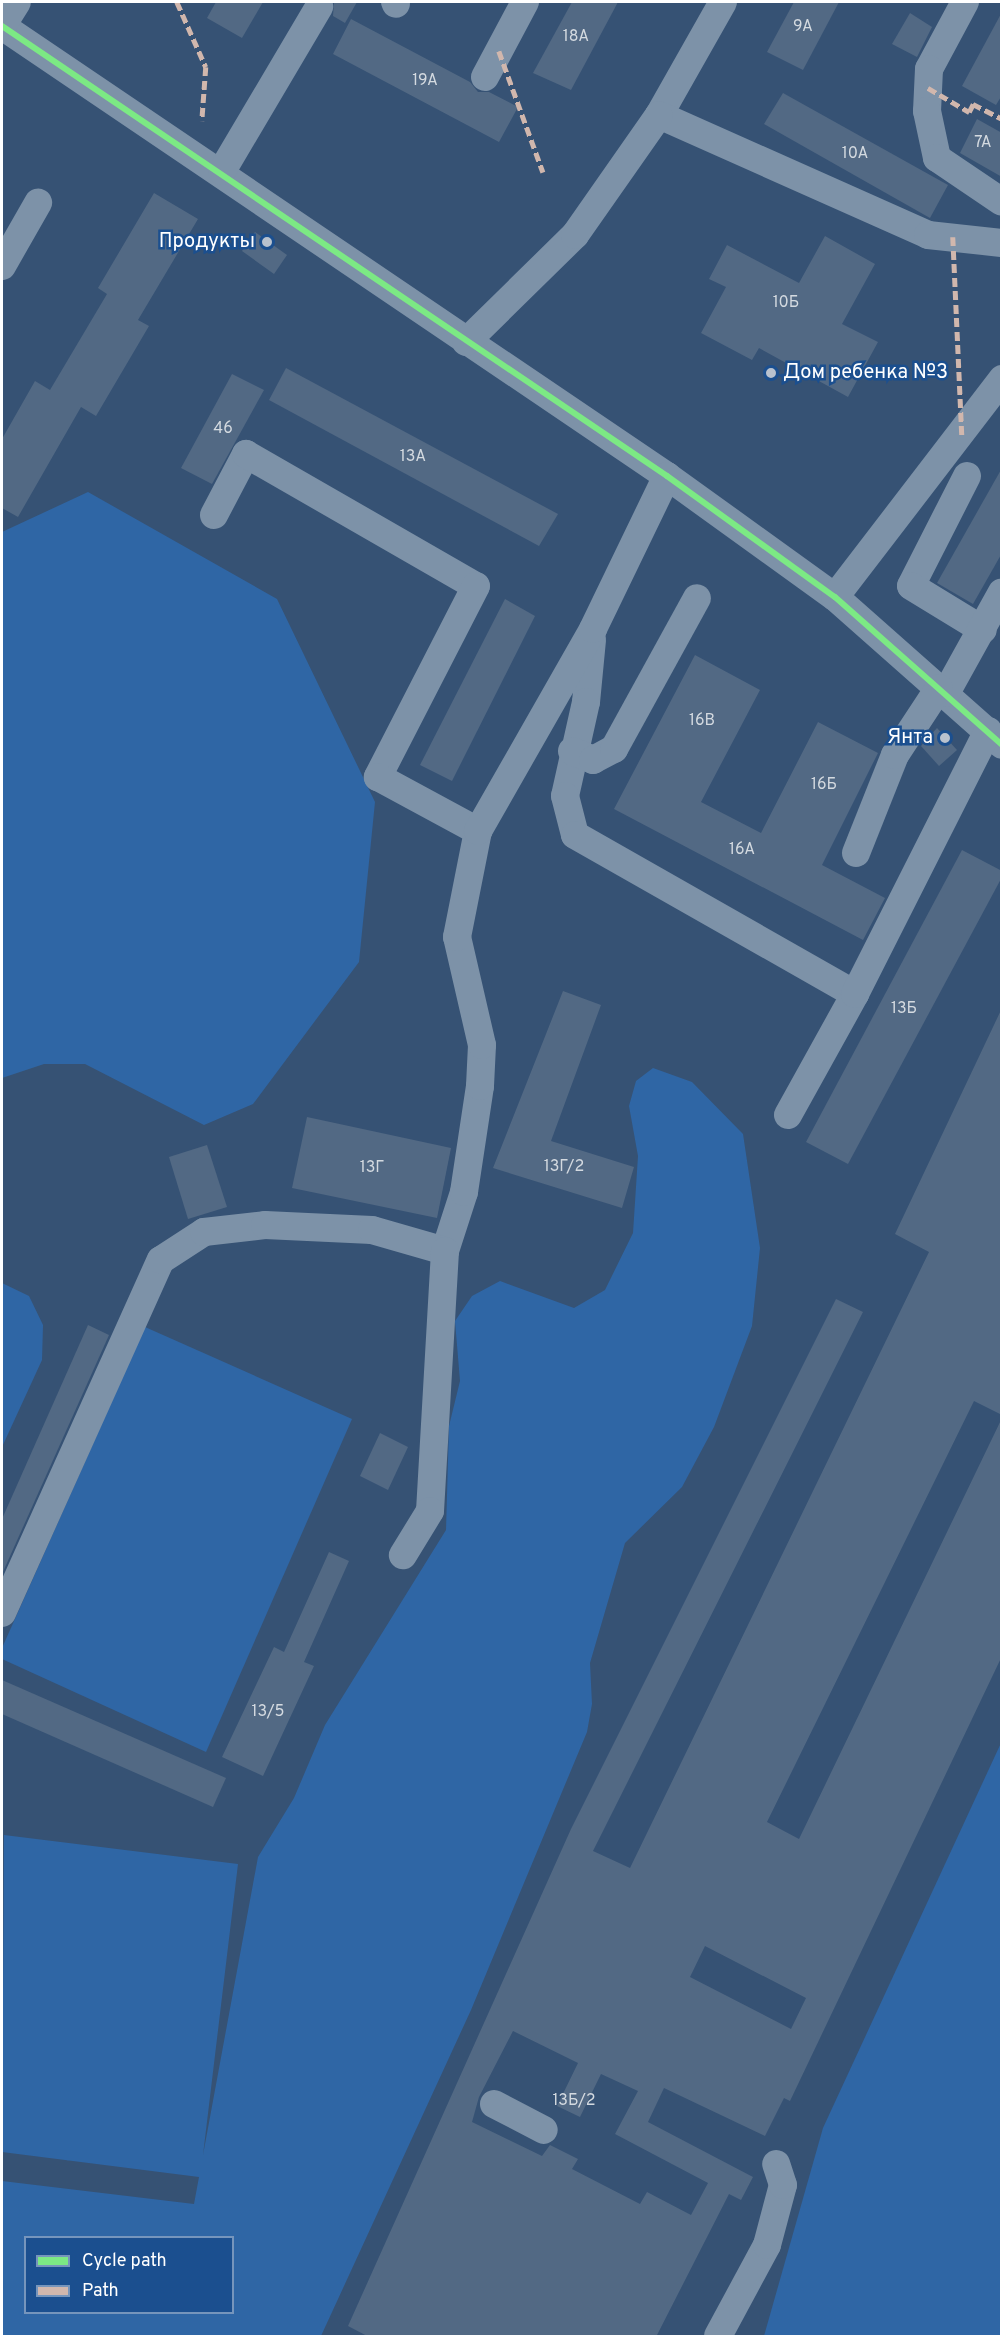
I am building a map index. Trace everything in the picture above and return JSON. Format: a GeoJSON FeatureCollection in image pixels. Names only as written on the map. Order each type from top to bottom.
{"type":"FeatureCollection","features":[{"type":"Feature","properties":{"kind":"street"},"geometry":{"type":"LineString","coordinates":[[16,2],[2,26],[222,171],[466,342],[667,476],[835,597],[995,738],[788,1115]]}},
{"type":"Feature","properties":{"kind":"street"},"geometry":{"type":"LineString","coordinates":[[485,77],[525,2]]}},
{"type":"Feature","properties":{"kind":"street"},"geometry":{"type":"LineString","coordinates":[[466,342],[574,235],[659,116],[723,2]]}},
{"type":"Feature","properties":{"kind":"street"},"geometry":{"type":"LineString","coordinates":[[965,2],[929,69],[927,111],[938,158],[1002,202]]}},
{"type":"Feature","properties":{"kind":"street"},"geometry":{"type":"LineString","coordinates":[[222,171],[319,7]]}},
{"type":"Feature","properties":{"kind":"street"},"geometry":{"type":"LineString","coordinates":[[659,116],[928,235],[1002,243]]}},
{"type":"Feature","properties":{"kind":"street"},"geometry":{"type":"LineString","coordinates":[[2,266],[38,203]]}},
{"type":"Feature","properties":{"kind":"street"},"geometry":{"type":"LineString","coordinates":[[835,597],[1002,379]]}},
{"type":"Feature","properties":{"kind":"street"},"geometry":{"type":"LineString","coordinates":[[213,515],[246,454],[476,586],[378,777],[478,831]]}},
{"type":"Feature","properties":{"kind":"street"},"geometry":{"type":"LineString","coordinates":[[403,1555],[430,1511],[445,1251],[464,1192],[480,1086],[483,1045],[457,937],[478,831],[593,629],[667,476]]}},
{"type":"Feature","properties":{"kind":"street"},"geometry":{"type":"LineString","coordinates":[[967,476],[910,586],[982,630]]}},
{"type":"Feature","properties":{"kind":"street"},"geometry":{"type":"LineString","coordinates":[[856,853],[895,755],[982,630],[1002,592]]}},
{"type":"Feature","properties":{"kind":"street"},"geometry":{"type":"LineString","coordinates":[[572,751],[592,760],[614,749],[697,598]]}},
{"type":"Feature","properties":{"kind":"street"},"geometry":{"type":"LineString","coordinates":[[593,629],[586,702],[572,751],[565,796],[575,835],[855,994]]}},
{"type":"Feature","properties":{"kind":"street"},"geometry":{"type":"LineString","coordinates":[[2,1613],[161,1260],[204,1232],[265,1226],[372,1230],[445,1251]]}},
{"type":"Feature","properties":{"kind":"street"},"geometry":{"type":"LineString","coordinates":[[494,2104],[544,2130]]}},
{"type":"Feature","properties":{"kind":"street"},"geometry":{"type":"LineString","coordinates":[[718,2337],[767,2245],[783,2185],[776,2164]]}},
{"type":"Feature","properties":{"kind":"shaded area"},"geometry":{"type":"Polygon","coordinates":[[[88,492],[277,599],[375,802],[359,962],[253,1104],[204,1125],[85,1064],[44,1064],[2,1078],[2,532],[88,492]]]}},
{"type":"Feature","properties":{"kind":"shaded area"},"geometry":{"type":"Polygon","coordinates":[[[653,1068],[692,1082],[743,1134],[760,1248],[752,1326],[714,1427],[682,1487],[625,1543],[590,1663],[592,1704],[587,1732],[471,2010],[321,2336],[2,2336],[2,2181],[194,2204],[199,2177],[2,2152],[4,1835],[238,1864],[203,2155],[258,1857],[294,1798],[325,1725],[446,1530],[449,1426],[460,1381],[455,1321],[472,1296],[500,1281],[574,1308],[605,1290],[633,1233],[638,1156],[629,1106],[636,1081],[653,1068]]]}},
{"type":"Feature","properties":{"kind":"shaded area"},"geometry":{"type":"Polygon","coordinates":[[[2,1283],[29,1296],[43,1325],[42,1360],[2,1447],[2,1283]]]}},
{"type":"Feature","properties":{"kind":"shaded area"},"geometry":{"type":"Polygon","coordinates":[[[145,1327],[352,1419],[206,1752],[2,1659],[2,1648],[145,1327]]]}},
{"type":"Feature","properties":{"kind":"shaded area"},"geometry":{"type":"Polygon","coordinates":[[[1001,1743],[1001,2336],[764,2336],[823,2128],[1001,1743]]]}},
{"type":"Feature","properties":{"kind":"building"},"geometry":{"type":"Polygon","coordinates":[[[216,2],[263,2],[242,38],[207,18],[216,2]]]}},
{"type":"Feature","properties":{"kind":"building"},"geometry":{"type":"Polygon","coordinates":[[[334,2],[357,2],[345,23],[333,16],[334,2]]]}},
{"type":"Feature","properties":{"kind":"building"},"geometry":{"type":"Polygon","coordinates":[[[572,2],[618,2],[571,90],[533,73],[572,2]]]}},
{"type":"Feature","properties":{"kind":"building"},"geometry":{"type":"Polygon","coordinates":[[[794,2],[839,2],[803,70],[767,52],[794,2]]]}},
{"type":"Feature","properties":{"kind":"building"},"geometry":{"type":"Polygon","coordinates":[[[1002,12],[1002,95],[996,105],[962,86],[1002,12]]]}},
{"type":"Feature","properties":{"kind":"building"},"geometry":{"type":"Polygon","coordinates":[[[910,13],[932,27],[917,57],[892,44],[910,13]]]}},
{"type":"Feature","properties":{"kind":"building"},"geometry":{"type":"Polygon","coordinates":[[[351,19],[470,82],[478,92],[489,92],[518,107],[499,142],[333,54],[351,19]]]}},
{"type":"Feature","properties":{"kind":"building"},"geometry":{"type":"Polygon","coordinates":[[[783,93],[948,185],[930,218],[764,124],[783,93]]]}},
{"type":"Feature","properties":{"kind":"building"},"geometry":{"type":"Polygon","coordinates":[[[977,119],[1002,133],[1002,177],[960,153],[977,119]]]}},
{"type":"Feature","properties":{"kind":"building"},"geometry":{"type":"Polygon","coordinates":[[[154,193],[198,219],[138,320],[149,326],[96,416],[81,407],[18,517],[2,508],[2,439],[35,381],[50,390],[107,294],[98,288],[154,193]]]}},
{"type":"Feature","properties":{"kind":"building"},"geometry":{"type":"Polygon","coordinates":[[[255,232],[287,255],[274,274],[242,251],[255,232]]]}},
{"type":"Feature","properties":{"kind":"building"},"geometry":{"type":"Polygon","coordinates":[[[825,236],[875,264],[842,324],[878,342],[848,397],[759,348],[752,360],[701,333],[726,287],[709,279],[727,245],[799,283],[825,236]]]}},
{"type":"Feature","properties":{"kind":"building"},"geometry":{"type":"Polygon","coordinates":[[[286,368],[558,514],[539,546],[269,400],[286,368]]]}},
{"type":"Feature","properties":{"kind":"building"},"geometry":{"type":"Polygon","coordinates":[[[232,374],[264,390],[212,484],[181,468],[232,374]]]}},
{"type":"Feature","properties":{"kind":"building"},"geometry":{"type":"Polygon","coordinates":[[[1002,468],[1002,553],[973,604],[937,583],[1002,468]]]}},
{"type":"Feature","properties":{"kind":"building"},"geometry":{"type":"Polygon","coordinates":[[[505,599],[535,616],[452,781],[420,765],[505,599]]]}},
{"type":"Feature","properties":{"kind":"building"},"geometry":{"type":"Polygon","coordinates":[[[695,655],[760,690],[701,802],[761,833],[818,722],[878,753],[822,865],[885,898],[863,940],[614,809],[695,655]]]}},
{"type":"Feature","properties":{"kind":"building"},"geometry":{"type":"Polygon","coordinates":[[[937,728],[957,750],[939,766],[921,746],[937,728]]]}},
{"type":"Feature","properties":{"kind":"building"},"geometry":{"type":"Polygon","coordinates":[[[962,850],[1002,871],[1002,877],[848,1164],[806,1142],[962,850]]]}},
{"type":"Feature","properties":{"kind":"building"},"geometry":{"type":"Polygon","coordinates":[[[563,991],[601,1005],[551,1141],[634,1167],[622,1208],[493,1168],[563,991]]]}},
{"type":"Feature","properties":{"kind":"building"},"geometry":{"type":"Polygon","coordinates":[[[1002,1008],[1002,1415],[974,1401],[767,1822],[799,1839],[1002,1418],[1002,1656],[790,2101],[784,2098],[765,2136],[664,2088],[648,2122],[753,2177],[741,2200],[729,2194],[656,2337],[369,2337],[348,2326],[571,1829],[836,1299],[863,1312],[593,1851],[630,1868],[929,1252],[895,1234],[1002,1008]],[[705,1946],[690,1977],[791,2029],[806,1998],[705,1946]],[[513,2031],[479,2097],[472,2122],[542,2156],[550,2145],[578,2159],[572,2169],[640,2204],[647,2192],[691,2215],[708,2183],[615,2134],[638,2091],[601,2074],[580,2117],[557,2106],[578,2063],[513,2031]]]}},
{"type":"Feature","properties":{"kind":"building"},"geometry":{"type":"Polygon","coordinates":[[[307,1117],[451,1148],[437,1218],[292,1188],[307,1117]]]}},
{"type":"Feature","properties":{"kind":"building"},"geometry":{"type":"Polygon","coordinates":[[[207,1145],[227,1207],[188,1219],[169,1157],[207,1145]]]}},
{"type":"Feature","properties":{"kind":"building"},"geometry":{"type":"Polygon","coordinates":[[[88,1325],[109,1335],[2,1574],[2,1519],[88,1325]]]}},
{"type":"Feature","properties":{"kind":"building"},"geometry":{"type":"Polygon","coordinates":[[[380,1433],[408,1447],[388,1490],[360,1476],[380,1433]]]}},
{"type":"Feature","properties":{"kind":"building"},"geometry":{"type":"Polygon","coordinates":[[[329,1552],[349,1561],[304,1662],[314,1666],[263,1776],[222,1757],[274,1647],[284,1652],[329,1552]]]}},
{"type":"Feature","properties":{"kind":"building"},"geometry":{"type":"Polygon","coordinates":[[[2,1680],[226,1778],[213,1807],[2,1714],[2,1680]]]}},
{"type":"Feature","properties":{"kind":"marked path"},"geometry":{"type":"LineString","coordinates":[[177,2],[206,67],[202,121]]}},
{"type":"Feature","properties":{"kind":"marked path"},"geometry":{"type":"LineString","coordinates":[[499,51],[543,172]]}},
{"type":"Feature","properties":{"kind":"marked path"},"geometry":{"type":"LineString","coordinates":[[928,88],[969,112],[973,104],[1002,119]]}},
{"type":"Feature","properties":{"kind":"marked path"},"geometry":{"type":"LineString","coordinates":[[953,237],[962,436]]}},
{"type":"Feature","properties":{"kind":"cycle path"},"geometry":{"type":"LineString","coordinates":[[2,26],[667,476],[835,597],[1002,745]]}},
{"type":"Feature","properties":{"kind":"place","name":"Продукты"},"geometry":{"type":"Point","coordinates":[267,242]}},
{"type":"Feature","properties":{"kind":"place","name":"Дом ребенка №3"},"geometry":{"type":"Point","coordinates":[771,373]}},
{"type":"Feature","properties":{"kind":"place","name":"Янта"},"geometry":{"type":"Point","coordinates":[945,738]}}]}
